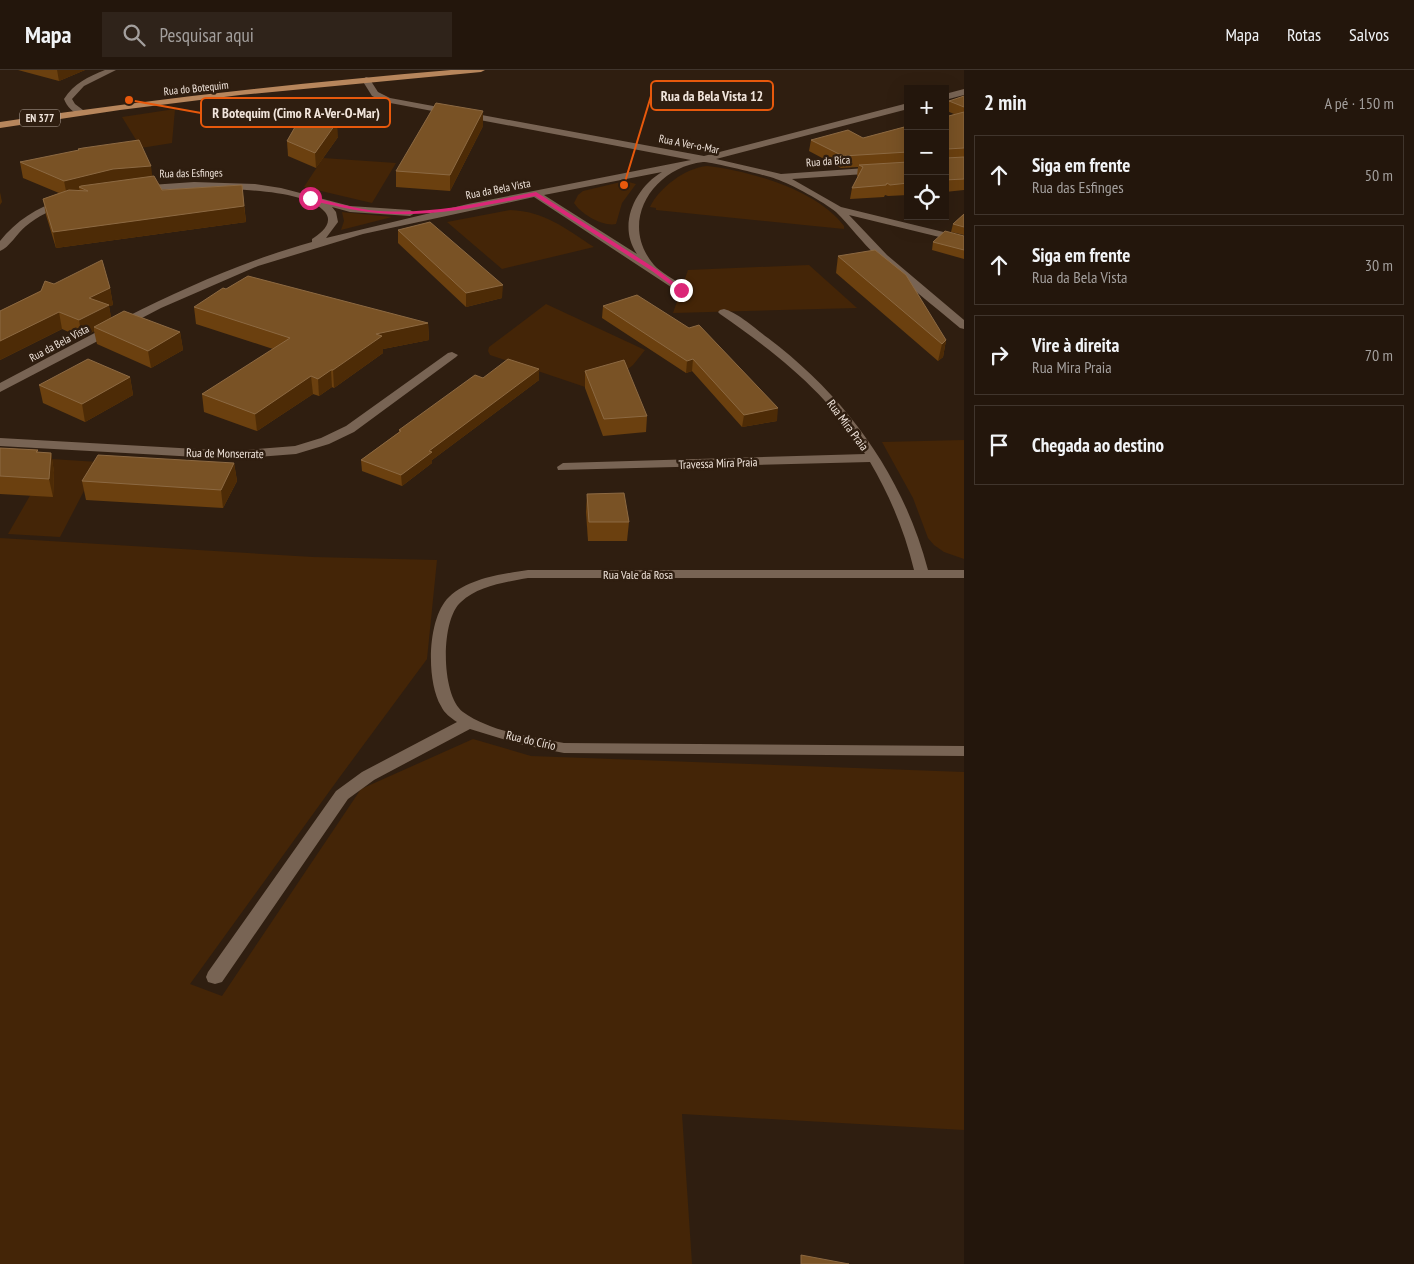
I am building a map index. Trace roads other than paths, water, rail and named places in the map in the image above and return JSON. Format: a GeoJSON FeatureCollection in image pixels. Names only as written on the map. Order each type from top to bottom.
{"type":"FeatureCollection","features":[{"type":"Feature","properties":{"kind":"main road","name":"EN 377"},"geometry":{"type":"LineString","coordinates":[[366,80],[481,70]]}},
{"type":"Feature","properties":{"kind":"main road","name":"Rua do Botequim"},"geometry":{"type":"LineString","coordinates":[[0,125],[80,112],[366,80]]}},
{"type":"Feature","properties":{"kind":"street"},"geometry":{"type":"LineString","coordinates":[[80,112],[71,105],[68,99],[72,92],[87,81],[112,70]]}},
{"type":"Feature","properties":{"kind":"street","name":"Rua A Ver-o-Mar"},"geometry":{"type":"LineString","coordinates":[[366,80],[375,94],[388,100],[703,159],[780,177],[838,209],[883,257],[964,326]]}},
{"type":"Feature","properties":{"kind":"street"},"geometry":{"type":"LineString","coordinates":[[949,96],[964,92]]}},
{"type":"Feature","properties":{"kind":"street","name":"Rua da Bela Vista"},"geometry":{"type":"LineString","coordinates":[[0,388],[145,312],[204,284],[299,248],[357,232],[457,209],[685,164],[904,107]]}},
{"type":"Feature","properties":{"kind":"street"},"geometry":{"type":"LineString","coordinates":[[654,270],[642,256],[634,241],[632,223],[635,208],[655,180],[685,164]]}},
{"type":"Feature","properties":{"kind":"street","name":"Rua da Bica"},"geometry":{"type":"LineString","coordinates":[[780,177],[904,168]]}},
{"type":"Feature","properties":{"kind":"street","name":"Rua das Esfinges"},"geometry":{"type":"LineString","coordinates":[[129,189],[163,186],[226,185],[281,191],[350,209],[386,213],[420,213],[457,209]]}},
{"type":"Feature","properties":{"kind":"street"},"geometry":{"type":"LineString","coordinates":[[536,194],[654,270],[681,290]]}},
{"type":"Feature","properties":{"kind":"street","name":"Rua das Esfinges"},"geometry":{"type":"LineString","coordinates":[[299,248],[327,234],[334,220],[333,214],[329,209],[310,198]]}},
{"type":"Feature","properties":{"kind":"street"},"geometry":{"type":"LineString","coordinates":[[0,248],[19,224],[33,215],[70,200]]}},
{"type":"Feature","properties":{"kind":"street"},"geometry":{"type":"LineString","coordinates":[[838,209],[964,240]]}},
{"type":"Feature","properties":{"kind":"street","name":"Rua Mira Praia"},"geometry":{"type":"LineString","coordinates":[[724,312],[769,344],[820,388],[850,423],[873,458],[903,514],[922,574]]}},
{"type":"Feature","properties":{"kind":"street","name":"Rua de Monserrate"},"geometry":{"type":"LineString","coordinates":[[0,441],[232,455],[296,450],[325,441],[350,430],[452,355]]}},
{"type":"Feature","properties":{"kind":"street","name":"Travessa Mira Praia"},"geometry":{"type":"LineString","coordinates":[[563,467],[873,458]]}},
{"type":"Feature","properties":{"kind":"street","name":"Rua Vale da Rosa"},"geometry":{"type":"LineString","coordinates":[[468,722],[448,706],[438,672],[441,629],[450,605],[469,590],[499,579],[528,574],[964,574]]}},
{"type":"Feature","properties":{"kind":"street"},"geometry":{"type":"LineString","coordinates":[[215,977],[342,795],[368,776],[468,722]]}},
{"type":"Feature","properties":{"kind":"street","name":"Rua do Círio"},"geometry":{"type":"LineString","coordinates":[[468,722],[519,740],[564,748],[964,751]]}},
{"type":"Feature","properties":{"kind":"place","name":"R Botequim (Cimo R A-Ver-O-Mar)"},"geometry":{"type":"Point","coordinates":[129,100]}},
{"type":"Feature","properties":{"kind":"place","name":"Rua da Bela Vista 12"},"geometry":{"type":"Point","coordinates":[624,185]}}]}
